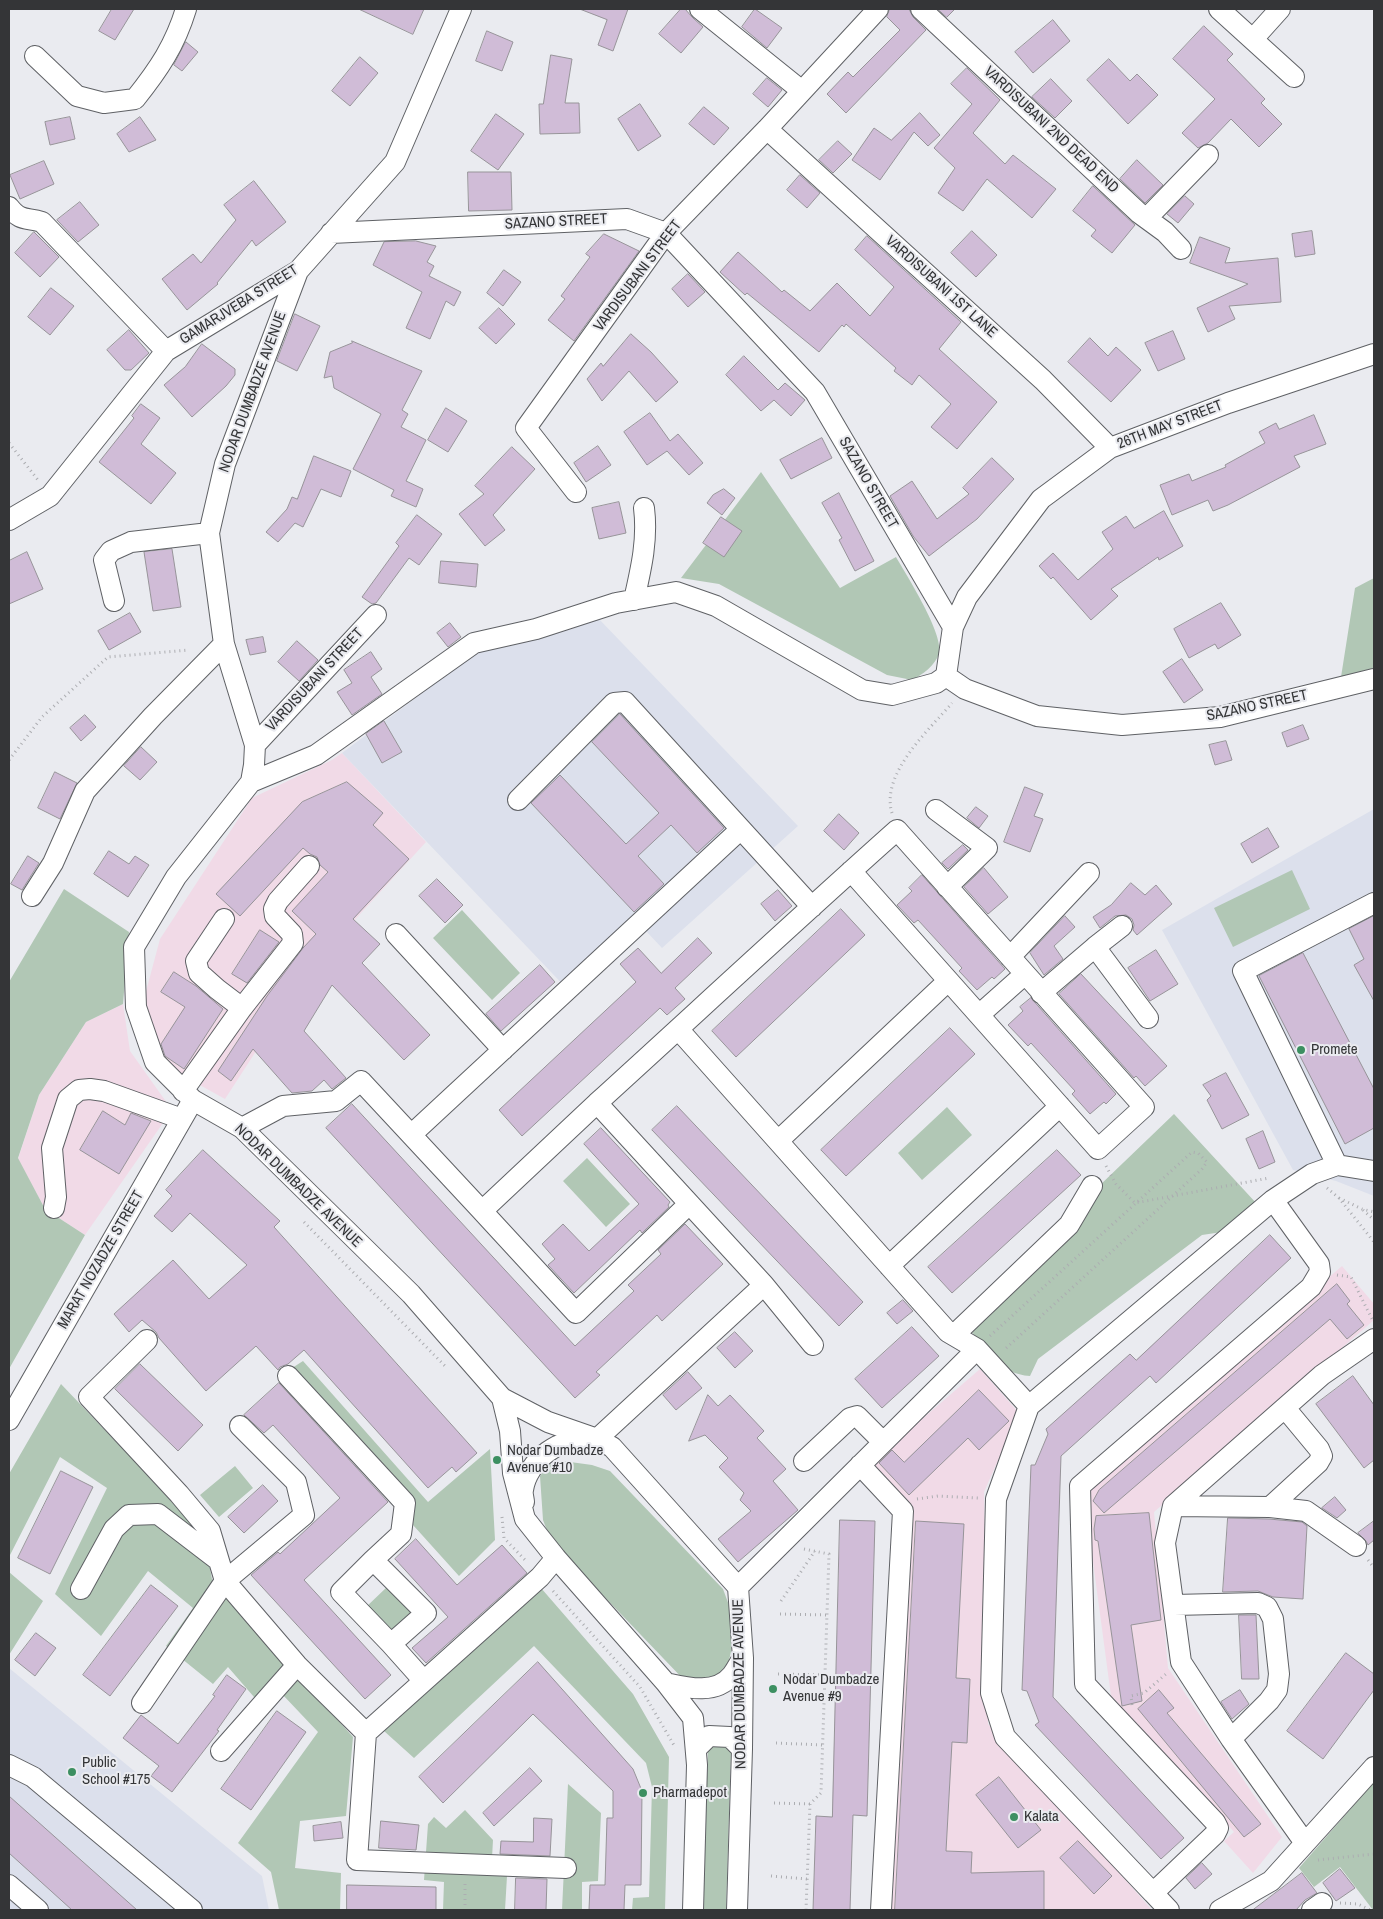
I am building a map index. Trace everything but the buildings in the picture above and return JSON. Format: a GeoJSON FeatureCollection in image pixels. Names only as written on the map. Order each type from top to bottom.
{"type":"FeatureCollection","features":[{"type":"Feature","properties":{"kind":"street"},"geometry":{"type":"LineString","coordinates":[[36,56],[77,96],[104,103],[135,98],[157,71],[179,33],[186,9]]}},
{"type":"Feature","properties":{"kind":"street","name":"GAMARJVEBA STREET"},"geometry":{"type":"LineString","coordinates":[[9,520],[50,496],[166,351],[298,271],[395,162],[461,9]]}},
{"type":"Feature","properties":{"kind":"street"},"geometry":{"type":"LineString","coordinates":[[700,9],[802,91]]}},
{"type":"Feature","properties":{"kind":"street","name":"VARDISUBANI STREET"},"geometry":{"type":"LineString","coordinates":[[576,492],[526,428],[666,233],[767,129],[878,9]]}},
{"type":"Feature","properties":{"kind":"street","name":"VARDISUBANI 2ND DEAD END"},"geometry":{"type":"LineString","coordinates":[[921,9],[1147,218],[1165,232],[1181,249]]}},
{"type":"Feature","properties":{"kind":"street"},"geometry":{"type":"LineString","coordinates":[[1219,9],[1294,77]]}},
{"type":"Feature","properties":{"kind":"street"},"geometry":{"type":"LineString","coordinates":[[1253,39],[1280,9]]}},
{"type":"Feature","properties":{"kind":"street","name":"VARDISUBANI 1ST LANE"},"geometry":{"type":"LineString","coordinates":[[767,129],[1043,380],[1110,448]]}},
{"type":"Feature","properties":{"kind":"street"},"geometry":{"type":"LineString","coordinates":[[1147,218],[1208,155]]}},
{"type":"Feature","properties":{"kind":"street"},"geometry":{"type":"LineString","coordinates":[[9,207],[23,220],[34,219],[42,222],[166,351]]}},
{"type":"Feature","properties":{"kind":"street","name":"SAZANO STREET"},"geometry":{"type":"LineString","coordinates":[[331,233],[627,219],[666,233],[815,392],[953,627]]}},
{"type":"Feature","properties":{"kind":"street","name":"NODAR DUMBADZE AVENUE"},"geometry":{"type":"LineString","coordinates":[[298,271],[225,464],[209,533],[224,644],[255,745],[251,782],[176,877],[134,947],[136,1007],[154,1062],[188,1096],[242,1128],[411,1294],[502,1398],[548,1422],[604,1443],[738,1587],[743,1658],[737,1910]]}},
{"type":"Feature","properties":{"kind":"street","name":"26TH MAY STREET"},"geometry":{"type":"LineString","coordinates":[[953,627],[967,597],[1040,499],[1110,448],[1228,403],[1374,354]]}},
{"type":"Feature","properties":{"kind":"street"},"geometry":{"type":"LineString","coordinates":[[634,600],[645,549],[646,525],[644,508]]}},
{"type":"Feature","properties":{"kind":"street"},"geometry":{"type":"LineString","coordinates":[[114,601],[104,560],[111,551],[131,542],[209,533]]}},
{"type":"Feature","properties":{"kind":"street"},"geometry":{"type":"LineString","coordinates":[[251,782],[316,755],[474,643],[536,629],[616,603],[676,592],[716,606],[862,690],[892,695],[936,683],[946,676],[953,627]]}},
{"type":"Feature","properties":{"kind":"street","name":"VARDISUBANI STREET"},"geometry":{"type":"LineString","coordinates":[[255,745],[376,615]]}},
{"type":"Feature","properties":{"kind":"street"},"geometry":{"type":"LineString","coordinates":[[32,896],[53,863],[85,791],[153,716],[224,644]]}},
{"type":"Feature","properties":{"kind":"street","name":"SAZANO STREET"},"geometry":{"type":"LineString","coordinates":[[946,676],[965,688],[1037,716],[1122,725],[1220,717],[1374,679]]}},
{"type":"Feature","properties":{"kind":"street"},"geometry":{"type":"LineString","coordinates":[[518,800],[614,703],[626,702],[812,907]]}},
{"type":"Feature","properties":{"kind":"street"},"geometry":{"type":"LineString","coordinates":[[936,810],[987,848],[947,887]]}},
{"type":"Feature","properties":{"kind":"street"},"geometry":{"type":"LineString","coordinates":[[412,1134],[741,829]]}},
{"type":"Feature","properties":{"kind":"street"},"geometry":{"type":"LineString","coordinates":[[482,1210],[678,1028],[851,871],[897,830],[1144,1108],[1098,1149],[851,871]]}},
{"type":"Feature","properties":{"kind":"street","name":"MARAT NOZADZE STREET"},"geometry":{"type":"LineString","coordinates":[[9,1420],[182,1120],[188,1096],[242,1008],[293,943],[292,934],[275,916],[274,909],[278,901],[309,866]]}},
{"type":"Feature","properties":{"kind":"street"},"geometry":{"type":"LineString","coordinates":[[1010,957],[1089,873]]}},
{"type":"Feature","properties":{"kind":"street"},"geometry":{"type":"LineString","coordinates":[[1337,1165],[1243,971],[1374,903]]}},
{"type":"Feature","properties":{"kind":"street"},"geometry":{"type":"LineString","coordinates":[[224,919],[196,961],[199,973],[217,990],[242,1008]]}},
{"type":"Feature","properties":{"kind":"street"},"geometry":{"type":"LineString","coordinates":[[1041,992],[1122,926]]}},
{"type":"Feature","properties":{"kind":"street"},"geometry":{"type":"LineString","coordinates":[[396,934],[503,1050]]}},
{"type":"Feature","properties":{"kind":"street"},"geometry":{"type":"LineString","coordinates":[[1094,947],[1148,1018]]}},
{"type":"Feature","properties":{"kind":"street"},"geometry":{"type":"LineString","coordinates":[[979,1015],[1025,974]]}},
{"type":"Feature","properties":{"kind":"street"},"geometry":{"type":"LineString","coordinates":[[778,1141],[948,981]]}},
{"type":"Feature","properties":{"kind":"street"},"geometry":{"type":"LineString","coordinates":[[678,1028],[948,1332],[983,1356],[1029,1406]]}},
{"type":"Feature","properties":{"kind":"street"},"geometry":{"type":"LineString","coordinates":[[242,1128],[283,1106],[336,1101],[361,1081],[576,1313],[689,1204]]}},
{"type":"Feature","properties":{"kind":"street"},"geometry":{"type":"LineString","coordinates":[[54,1208],[56,1197],[52,1148],[68,1099],[79,1090],[104,1091],[182,1120]]}},
{"type":"Feature","properties":{"kind":"street"},"geometry":{"type":"LineString","coordinates":[[597,1103],[764,1285],[813,1345]]}},
{"type":"Feature","properties":{"kind":"street"},"geometry":{"type":"LineString","coordinates":[[889,1266],[1060,1106]]}},
{"type":"Feature","properties":{"kind":"street"},"geometry":{"type":"LineString","coordinates":[[1168,1910],[1005,1737],[991,1693],[996,1498],[1029,1406],[1273,1200],[1308,1176],[1337,1165],[1374,1171]]}},
{"type":"Feature","properties":{"kind":"street"},"geometry":{"type":"LineString","coordinates":[[954,1335],[1069,1225],[1092,1186]]}},
{"type":"Feature","properties":{"kind":"street"},"geometry":{"type":"LineString","coordinates":[[1153,1893],[1215,1834],[1218,1828],[1215,1822],[1085,1684],[1080,1486],[1311,1287],[1320,1272],[1319,1264],[1273,1200]]}},
{"type":"Feature","properties":{"kind":"street"},"geometry":{"type":"LineString","coordinates":[[525,1519],[523,1490],[534,1464],[556,1445],[584,1439],[604,1443],[764,1285]]}},
{"type":"Feature","properties":{"kind":"street"},"geometry":{"type":"LineString","coordinates":[[1305,1843],[1231,1739],[1181,1662],[1165,1542],[1173,1506],[1322,1375],[1374,1337]]}},
{"type":"Feature","properties":{"kind":"street"},"geometry":{"type":"LineString","coordinates":[[147,1340],[89,1397],[179,1494],[210,1531],[226,1581],[297,1664],[366,1733]]}},
{"type":"Feature","properties":{"kind":"street"},"geometry":{"type":"LineString","coordinates":[[738,1587],[883,1442],[983,1356]]}},
{"type":"Feature","properties":{"kind":"street"},"geometry":{"type":"LineString","coordinates":[[288,1376],[405,1503],[401,1534],[341,1592],[424,1680]]}},
{"type":"Feature","properties":{"kind":"street","name":"NODAR DUMBADZE AVENUE"},"geometry":{"type":"LineString","coordinates":[[502,1398],[510,1431],[513,1473],[525,1519],[556,1558],[666,1683],[693,1718],[697,1765],[692,1910]]}},
{"type":"Feature","properties":{"kind":"street"},"geometry":{"type":"LineString","coordinates":[[1270,1507],[1318,1463],[1322,1456],[1319,1449],[1285,1408]]}},
{"type":"Feature","properties":{"kind":"street"},"geometry":{"type":"LineString","coordinates":[[804,1461],[850,1418],[858,1416],[883,1442]]}},
{"type":"Feature","properties":{"kind":"street"},"geometry":{"type":"LineString","coordinates":[[142,1703],[226,1581],[304,1515],[296,1482],[240,1426]]}},
{"type":"Feature","properties":{"kind":"street"},"geometry":{"type":"LineString","coordinates":[[860,1465],[903,1512],[881,1910]]}},
{"type":"Feature","properties":{"kind":"street"},"geometry":{"type":"LineString","coordinates":[[1173,1506],[1270,1507],[1306,1510],[1356,1546]]}},
{"type":"Feature","properties":{"kind":"street"},"geometry":{"type":"LineString","coordinates":[[81,1589],[114,1529],[129,1515],[158,1514],[218,1560]]}},
{"type":"Feature","properties":{"kind":"street"},"geometry":{"type":"LineString","coordinates":[[556,1558],[540,1577],[366,1733],[357,1860],[566,1868]]}},
{"type":"Feature","properties":{"kind":"street"},"geometry":{"type":"LineString","coordinates":[[373,1560],[426,1614],[391,1644]]}},
{"type":"Feature","properties":{"kind":"street"},"geometry":{"type":"LineString","coordinates":[[1174,1605],[1258,1603],[1268,1607],[1273,1619],[1279,1674],[1277,1690],[1269,1701],[1231,1739]]}},
{"type":"Feature","properties":{"kind":"street"},"geometry":{"type":"LineString","coordinates":[[666,1683],[692,1689],[714,1687],[731,1676],[743,1658]]}},
{"type":"Feature","properties":{"kind":"street"},"geometry":{"type":"LineString","coordinates":[[221,1751],[297,1664]]}},
{"type":"Feature","properties":{"kind":"street"},"geometry":{"type":"LineString","coordinates":[[696,1749],[709,1736],[730,1736],[742,1749]]}},
{"type":"Feature","properties":{"kind":"street"},"geometry":{"type":"LineString","coordinates":[[9,1766],[33,1777],[192,1910]]}},
{"type":"Feature","properties":{"kind":"street"},"geometry":{"type":"LineString","coordinates":[[1220,1910],[1271,1881],[1374,1767]]}},
{"type":"Feature","properties":{"kind":"street"},"geometry":{"type":"LineString","coordinates":[[9,1885],[38,1910]]}},
{"type":"Feature","properties":{"kind":"path"},"geometry":{"type":"LineString","coordinates":[[9,443],[50,496]]}},
{"type":"Feature","properties":{"kind":"path"},"geometry":{"type":"LineString","coordinates":[[9,760],[42,717],[108,657],[187,651],[224,644]]}},
{"type":"Feature","properties":{"kind":"path"},"geometry":{"type":"LineString","coordinates":[[897,830],[890,806],[892,783],[906,757],[965,688]]}},
{"type":"Feature","properties":{"kind":"path"},"geometry":{"type":"LineString","coordinates":[[1192,1152],[1198,1153],[1207,1162],[1202,1169],[1174,1194],[983,1356],[1135,1203],[1192,1152]]}},
{"type":"Feature","properties":{"kind":"path"},"geometry":{"type":"LineString","coordinates":[[1308,1176],[1325,1186],[1339,1198],[1374,1242]]}},
{"type":"Feature","properties":{"kind":"path"},"geometry":{"type":"LineString","coordinates":[[1135,1203],[1174,1194],[1272,1178]]}},
{"type":"Feature","properties":{"kind":"path"},"geometry":{"type":"LineString","coordinates":[[1116,1184],[1135,1203]]}},
{"type":"Feature","properties":{"kind":"path"},"geometry":{"type":"LineString","coordinates":[[1339,1198],[1362,1209],[1374,1212]]}},
{"type":"Feature","properties":{"kind":"path"},"geometry":{"type":"LineString","coordinates":[[1362,1209],[1374,1220]]}},
{"type":"Feature","properties":{"kind":"path"},"geometry":{"type":"LineString","coordinates":[[1330,1274],[1351,1277],[1374,1337]]}},
{"type":"Feature","properties":{"kind":"path"},"geometry":{"type":"LineString","coordinates":[[928,1497],[996,1498]]}},
{"type":"Feature","properties":{"kind":"path"},"geometry":{"type":"LineString","coordinates":[[781,1544],[829,1554],[821,1793],[810,1804],[806,1910]]}},
{"type":"Feature","properties":{"kind":"path"},"geometry":{"type":"LineString","coordinates":[[781,1601],[815,1551]]}},
{"type":"Feature","properties":{"kind":"path"},"geometry":{"type":"LineString","coordinates":[[780,1614],[827,1615]]}},
{"type":"Feature","properties":{"kind":"path"},"geometry":{"type":"LineString","coordinates":[[1132,1706],[1131,1696],[1144,1693],[1181,1662]]}},
{"type":"Feature","properties":{"kind":"path"},"geometry":{"type":"LineString","coordinates":[[778,1674],[825,1675]]}},
{"type":"Feature","properties":{"kind":"path"},"geometry":{"type":"LineString","coordinates":[[776,1743],[823,1745]]}},
{"type":"Feature","properties":{"kind":"path"},"geometry":{"type":"LineString","coordinates":[[774,1803],[810,1804]]}},
{"type":"Feature","properties":{"kind":"path"},"geometry":{"type":"LineString","coordinates":[[1289,1860],[1320,1860],[1374,1854]]}},
{"type":"Feature","properties":{"kind":"path"},"geometry":{"type":"LineString","coordinates":[[465,1910],[466,1863]]}},
{"type":"Feature","properties":{"kind":"path"},"geometry":{"type":"LineString","coordinates":[[771,1876],[807,1879]]}},
{"type":"Feature","properties":{"kind":"path"},"geometry":{"type":"LineString","coordinates":[[1317,1907],[1358,1904],[1370,1910]]}},
{"type":"Feature","properties":{"kind":"shaded area"},"geometry":{"type":"Polygon","coordinates":[[[598,618],[798,826],[662,948],[645,930],[571,993],[342,753],[476,653],[598,618]]]}},
{"type":"Feature","properties":{"kind":"shaded area"},"geometry":{"type":"Polygon","coordinates":[[[342,753],[426,842],[308,971],[225,1099],[160,1063],[144,999],[160,939],[252,798],[332,760],[342,753]]]}},
{"type":"Feature","properties":{"kind":"shaded area","name":"Promete"},"geometry":{"type":"Polygon","coordinates":[[[1374,809],[1374,1196],[1336,1181],[1293,1170],[1162,930],[1374,809]]]}},
{"type":"Feature","properties":{"kind":"shaded area"},"geometry":{"type":"Polygon","coordinates":[[[123,1004],[130,1051],[172,1110],[85,1235],[45,1209],[18,1159],[39,1095],[86,1022],[123,1004]]]}},
{"type":"Feature","properties":{"kind":"shaded area"},"geometry":{"type":"Polygon","coordinates":[[[1342,1266],[1374,1304],[1374,1320],[1154,1512],[1168,1668],[1282,1837],[1253,1873],[1224,1841],[1234,1832],[1111,1696],[1085,1502],[1094,1481],[1342,1266]]]}},
{"type":"Feature","properties":{"kind":"shaded area"},"geometry":{"type":"Polygon","coordinates":[[[980,1369],[1019,1413],[984,1492],[988,1724],[1152,1910],[886,1910],[907,1509],[870,1464],[980,1369]]]}},
{"type":"Feature","properties":{"kind":"shaded area","name":"Public School #175"},"geometry":{"type":"Polygon","coordinates":[[[9,1668],[262,1876],[269,1910],[9,1910],[9,1668]]]}},
{"type":"Feature","properties":{"kind":"green space"},"geometry":{"type":"Polygon","coordinates":[[[761,472],[840,588],[896,557],[924,605],[936,633],[939,653],[935,662],[928,669],[912,680],[887,675],[719,584],[681,578],[761,472]]]}},
{"type":"Feature","properties":{"kind":"green space"},"geometry":{"type":"Polygon","coordinates":[[[1374,578],[1374,668],[1341,677],[1355,588],[1374,578]]]}},
{"type":"Feature","properties":{"kind":"green space"},"geometry":{"type":"Polygon","coordinates":[[[1292,870],[1310,909],[1233,947],[1214,908],[1292,870]]]}},
{"type":"Feature","properties":{"kind":"green space"},"geometry":{"type":"Polygon","coordinates":[[[64,889],[129,932],[123,1004],[86,1022],[39,1095],[18,1158],[45,1209],[85,1235],[9,1369],[9,982],[64,889]]]}},
{"type":"Feature","properties":{"kind":"green space"},"geometry":{"type":"Polygon","coordinates":[[[462,910],[520,973],[492,1000],[433,938],[462,910]]]}},
{"type":"Feature","properties":{"kind":"green space"},"geometry":{"type":"Polygon","coordinates":[[[947,1107],[972,1135],[922,1180],[898,1153],[947,1107]]]}},
{"type":"Feature","properties":{"kind":"green space"},"geometry":{"type":"Polygon","coordinates":[[[1174,1114],[1257,1204],[1222,1232],[1202,1235],[1038,1359],[1030,1376],[1011,1371],[1003,1366],[996,1361],[971,1331],[1098,1187],[1174,1114]]]}},
{"type":"Feature","properties":{"kind":"green space"},"geometry":{"type":"Polygon","coordinates":[[[587,1158],[630,1204],[606,1227],[563,1181],[587,1158]]]}},
{"type":"Feature","properties":{"kind":"green space"},"geometry":{"type":"Polygon","coordinates":[[[303,1361],[428,1502],[490,1449],[495,1540],[459,1576],[413,1525],[415,1505],[289,1370],[303,1361]]]}},
{"type":"Feature","properties":{"kind":"green space"},"geometry":{"type":"Polygon","coordinates":[[[61,1384],[203,1533],[212,1579],[353,1737],[346,1816],[300,1821],[295,1868],[341,1873],[340,1910],[279,1910],[271,1872],[238,1843],[318,1732],[282,1694],[267,1712],[228,1667],[213,1684],[166,1646],[193,1608],[148,1571],[101,1636],[55,1594],[107,1488],[60,1457],[9,1557],[9,1474],[61,1384]]]}},
{"type":"Feature","properties":{"kind":"green space"},"geometry":{"type":"Polygon","coordinates":[[[563,1461],[592,1465],[610,1471],[723,1589],[733,1616],[733,1642],[727,1670],[713,1681],[685,1681],[551,1541],[543,1520],[540,1476],[548,1465],[563,1461]]]}},
{"type":"Feature","properties":{"kind":"green space"},"geometry":{"type":"Polygon","coordinates":[[[235,1466],[253,1488],[219,1517],[200,1495],[235,1466]]]}},
{"type":"Feature","properties":{"kind":"green space"},"geometry":{"type":"Polygon","coordinates":[[[9,1572],[43,1601],[9,1655],[9,1572]]]}},
{"type":"Feature","properties":{"kind":"green space"},"geometry":{"type":"Polygon","coordinates":[[[387,1587],[413,1615],[391,1636],[365,1608],[387,1587]]]}},
{"type":"Feature","properties":{"kind":"green space"},"geometry":{"type":"Polygon","coordinates":[[[541,1588],[633,1694],[669,1757],[665,1910],[632,1910],[633,1898],[649,1897],[652,1787],[646,1763],[534,1646],[414,1758],[384,1731],[541,1588]]]}},
{"type":"Feature","properties":{"kind":"green space"},"geometry":{"type":"Polygon","coordinates":[[[715,1744],[727,1746],[731,1751],[726,1910],[702,1910],[708,1750],[715,1744]]]}},
{"type":"Feature","properties":{"kind":"green space"},"geometry":{"type":"Polygon","coordinates":[[[1374,1782],[1373,1910],[1340,1867],[1314,1887],[1299,1868],[1374,1782]]]}},
{"type":"Feature","properties":{"kind":"green space"},"geometry":{"type":"Polygon","coordinates":[[[568,1784],[601,1813],[598,1881],[582,1882],[582,1910],[562,1910],[568,1784]]]}},
{"type":"Feature","properties":{"kind":"green space"},"geometry":{"type":"Polygon","coordinates":[[[465,1810],[493,1840],[491,1876],[507,1876],[505,1910],[443,1910],[444,1882],[424,1880],[428,1824],[434,1817],[446,1828],[465,1810]]]}},
{"type":"Feature","properties":{"kind":"place","name":"Promete"},"geometry":{"type":"Point","coordinates":[1301,1050]}},
{"type":"Feature","properties":{"kind":"place","name":"Nodar Dumbadze Avenue #10"},"geometry":{"type":"Point","coordinates":[497,1460]}},
{"type":"Feature","properties":{"kind":"place","name":"Nodar Dumbadze Avenue #9"},"geometry":{"type":"Point","coordinates":[773,1689]}},
{"type":"Feature","properties":{"kind":"place","name":"Public School #175"},"geometry":{"type":"Point","coordinates":[72,1772]}},
{"type":"Feature","properties":{"kind":"place","name":"Pharmadepot"},"geometry":{"type":"Point","coordinates":[643,1793]}},
{"type":"Feature","properties":{"kind":"place","name":"Kalata"},"geometry":{"type":"Point","coordinates":[1014,1817]}}]}
